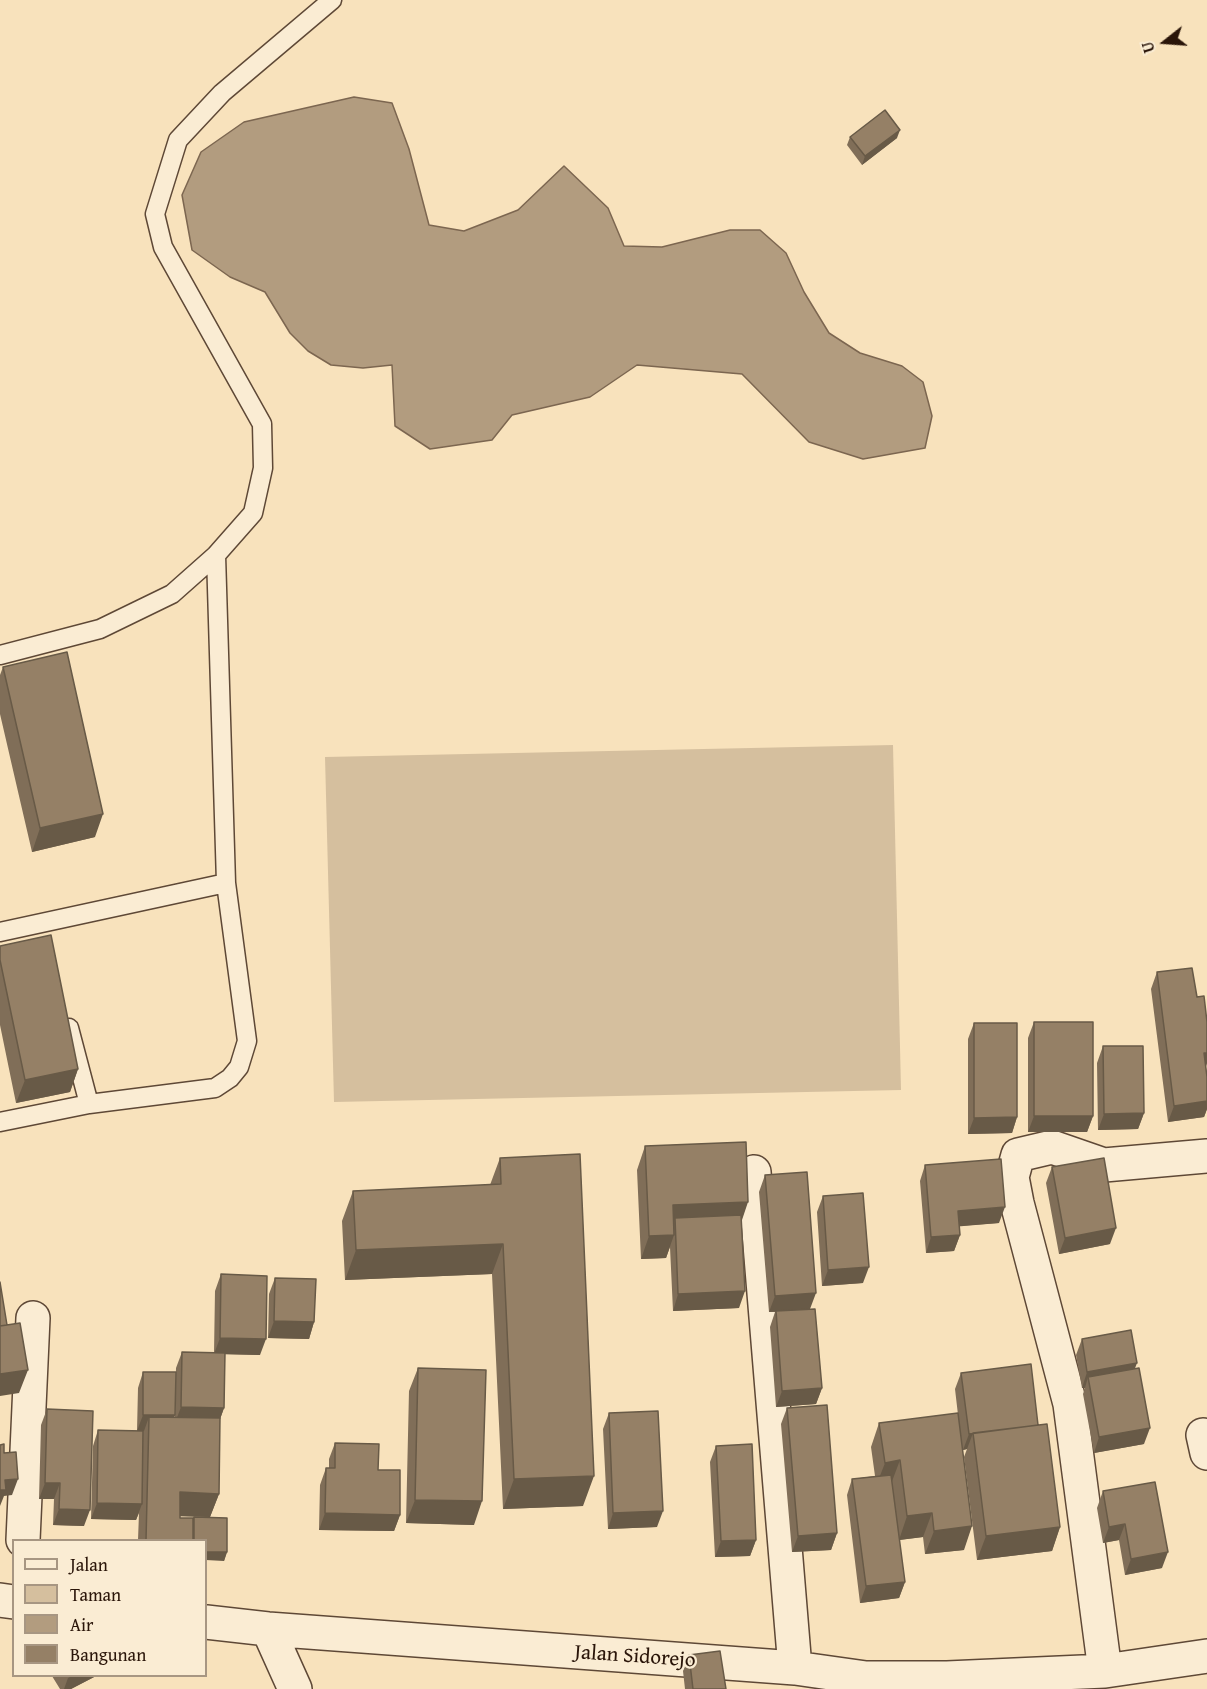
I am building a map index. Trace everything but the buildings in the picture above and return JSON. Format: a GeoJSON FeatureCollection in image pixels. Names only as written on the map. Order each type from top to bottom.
{"type":"FeatureCollection","features":[{"type":"Feature","properties":{"kind":"street"},"geometry":{"type":"LineString","coordinates":[[1105,1671],[1070,1404],[1012,1177],[1018,1155],[1052,1147],[1104,1165],[1207,1156]]}},
{"type":"Feature","properties":{"kind":"street"},"geometry":{"type":"LineString","coordinates":[[754,1172],[795,1668]]}},
{"type":"Feature","properties":{"kind":"street"},"geometry":{"type":"LineString","coordinates":[[23,1539],[33,1318]]}},
{"type":"Feature","properties":{"kind":"street","name":"Jalan Sidorejo"},"geometry":{"type":"LineString","coordinates":[[207,1622],[749,1677],[795,1668],[866,1678],[948,1684],[1105,1671],[1207,1656]]}},
{"type":"Feature","properties":{"kind":"street"},"geometry":{"type":"LineString","coordinates":[[268,1629],[295,1689]]}},
{"type":"Feature","properties":{"kind":"lane"},"geometry":{"type":"LineString","coordinates":[[0,655],[100,628],[172,594],[216,555],[253,513],[263,468],[262,424],[163,247],[155,214],[178,140],[222,93],[332,0]]}},
{"type":"Feature","properties":{"kind":"lane"},"geometry":{"type":"LineString","coordinates":[[0,1122],[89,1104],[215,1088],[230,1078],[239,1067],[247,1041],[226,883],[216,555]]}},
{"type":"Feature","properties":{"kind":"lane"},"geometry":{"type":"LineString","coordinates":[[0,932],[43,929],[226,883]]}},
{"type":"Feature","properties":{"kind":"lane"},"geometry":{"type":"LineString","coordinates":[[65,1014],[89,1104]]}},
{"type":"Feature","properties":{"kind":"green space"},"geometry":{"type":"Polygon","coordinates":[[[893,745],[901,1090],[334,1102],[325,757],[893,745]]]}},
{"type":"Feature","properties":{"kind":"water"},"geometry":{"type":"Polygon","coordinates":[[[354,97],[392,103],[409,149],[429,225],[464,231],[518,210],[564,166],[608,208],[624,246],[662,247],[730,230],[760,230],[786,253],[804,292],[829,333],[860,353],[902,366],[923,382],[932,416],[925,448],[863,459],[809,442],[742,374],[637,365],[590,397],[512,415],[492,440],[430,449],[395,426],[392,365],[363,368],[331,365],[308,351],[290,333],[265,292],[230,277],[192,250],[182,195],[201,152],[244,122],[354,97]]]}}]}
